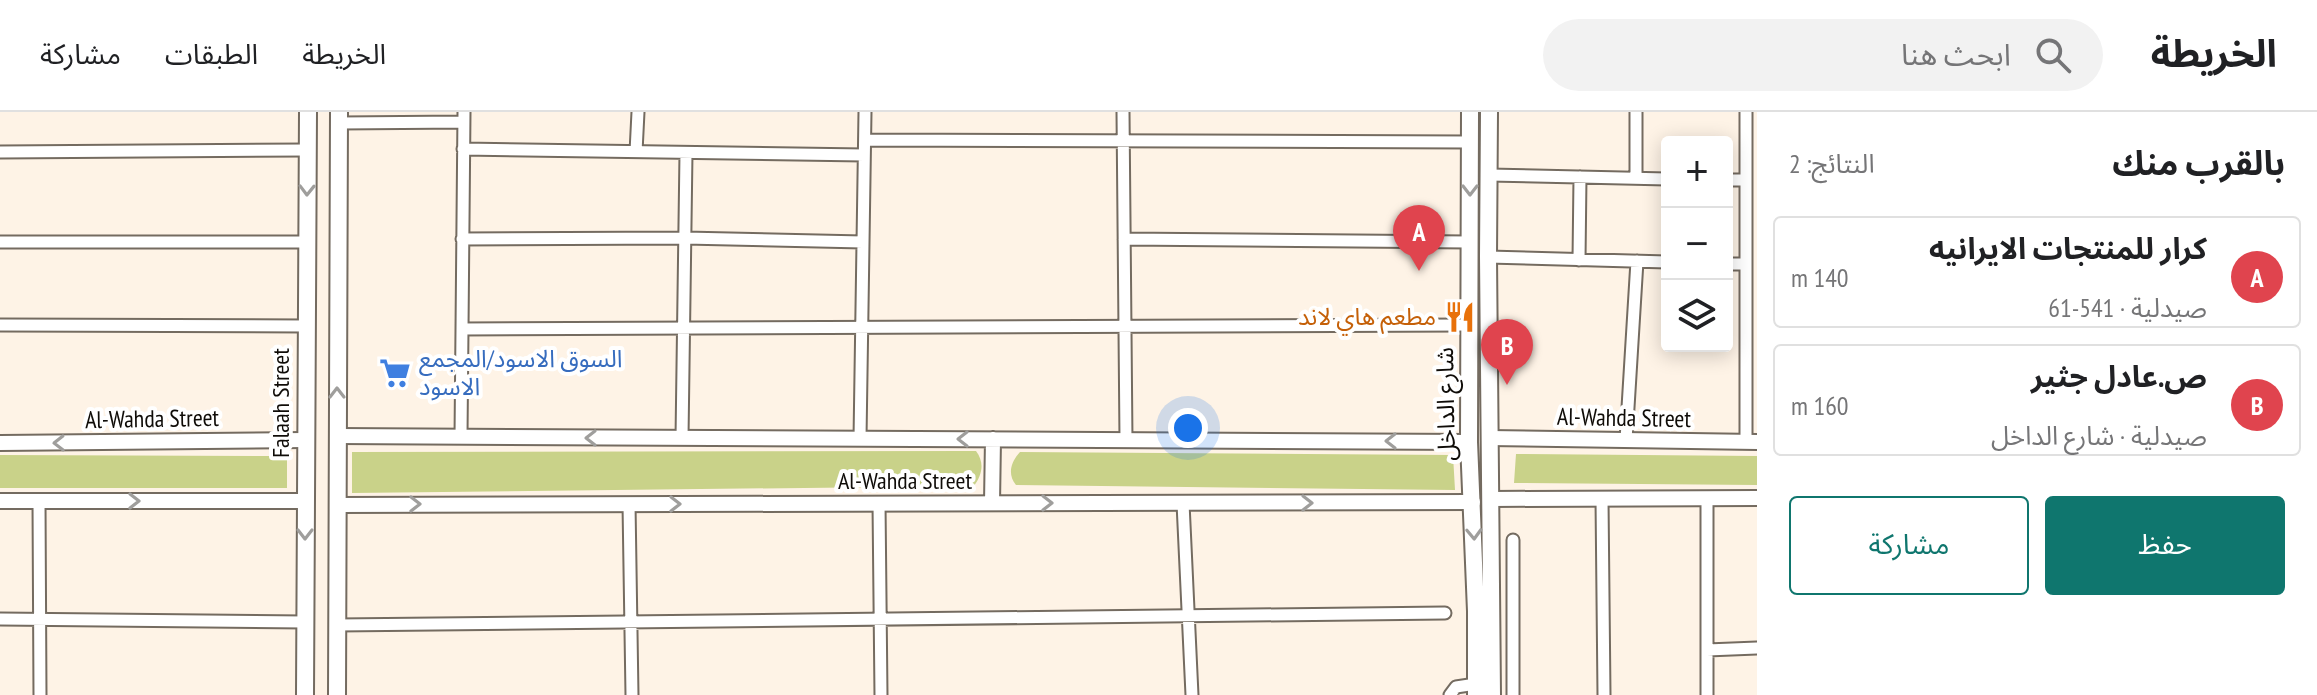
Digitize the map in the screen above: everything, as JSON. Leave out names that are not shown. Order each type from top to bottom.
[{"type":"main road","name":"Falaah Street","points":[[305,695],[308,112]]},
{"type":"main road","name":"شارع الداخل","points":[[1470,112],[1469,442],[1484,690]]},
{"type":"main road","name":"شارع الداخل","points":[[1484,690],[1491,499],[1489,112]]},
{"type":"main road","points":[[337,695],[340,117]]},
{"type":"street","points":[[636,152],[638,112]]},
{"type":"street","points":[[860,439],[865,112]]},
{"type":"street","points":[[1123,112],[1126,440]]},
{"type":"street","points":[[1636,112],[1636,178]]},
{"type":"street","points":[[1746,112],[1746,180],[1751,206],[1746,264],[1751,316],[1752,442]]},
{"type":"street","points":[[340,117],[464,117],[461,437]]},
{"type":"street","points":[[865,140],[1470,142]]},
{"type":"street","points":[[463,149],[864,155]]},
{"type":"street","points":[[0,152],[307,150]]},
{"type":"street","points":[[682,438],[686,153]]},
{"type":"street","points":[[1489,175],[1661,179]]},
{"type":"street","points":[[1579,260],[1580,177]]},
{"type":"street","points":[[1733,180],[1746,180]]},
{"type":"street","points":[[462,239],[685,238],[863,242]]},
{"type":"street","points":[[1124,239],[1469,242]]},
{"type":"street","points":[[0,242],[306,242]]},
{"type":"street","points":[[1488,257],[1661,262]]},
{"type":"street","points":[[1626,440],[1637,261]]},
{"type":"street","points":[[1733,264],[1746,264]]},
{"type":"street","points":[[0,325],[306,326]]},
{"type":"street","points":[[462,329],[1468,325]]},
{"type":"street","name":"Al-Wahda Street","points":[[337,436],[1469,442]]},
{"type":"street","name":"Al-Wahda Street","points":[[1489,438],[1752,442]]},
{"type":"street","points":[[992,503],[993,439]]},
{"type":"street","name":"Al-Wahda Street","points":[[0,443],[305,440]]},
{"type":"street","points":[[1707,498],[1707,695]]},
{"type":"street","points":[[1491,499],[1757,498]]},
{"type":"street","points":[[1602,499],[1604,695]]},
{"type":"street","points":[[0,501],[305,501]]},
{"type":"street","points":[[39,501],[40,695]]},
{"type":"street","name":"Al-Wahda Street","points":[[337,505],[1473,502]]},
{"type":"street","points":[[879,503],[881,695]]},
{"type":"street","points":[[1183,503],[1192,695]]},
{"type":"street","points":[[629,504],[632,695]]},
{"type":"street","points":[[1450,695],[1456,687],[1513,691],[1513,540]]},
{"type":"street","points":[[337,625],[1445,613]]},
{"type":"street","points":[[0,619],[305,622]]},
{"type":"street","points":[[1707,650],[1757,648]]},
{"type":"green space","points":[[976,451],[981,460],[981,469],[974,486],[352,493],[352,452]]},
{"type":"green space","points":[[1020,452],[1453,455],[1455,490],[1016,485],[1011,468]]},
{"type":"green space","points":[[1516,454],[1757,456],[1757,485],[1514,483]]},
{"type":"green space","points":[[0,455],[287,456],[287,488],[0,488]]},
{"type":"place","name":"كرار للمنتجات الايرانيه","points":[[1419,271]]},
{"type":"place","name":"مطعم هاي لاند","points":[[1460,317]]},
{"type":"place","name":"السوق الاسود/المجمع الاسود","points":[[395,373]]},
{"type":"place","name":"ص.عادل جثير","points":[[1507,385]]}]
